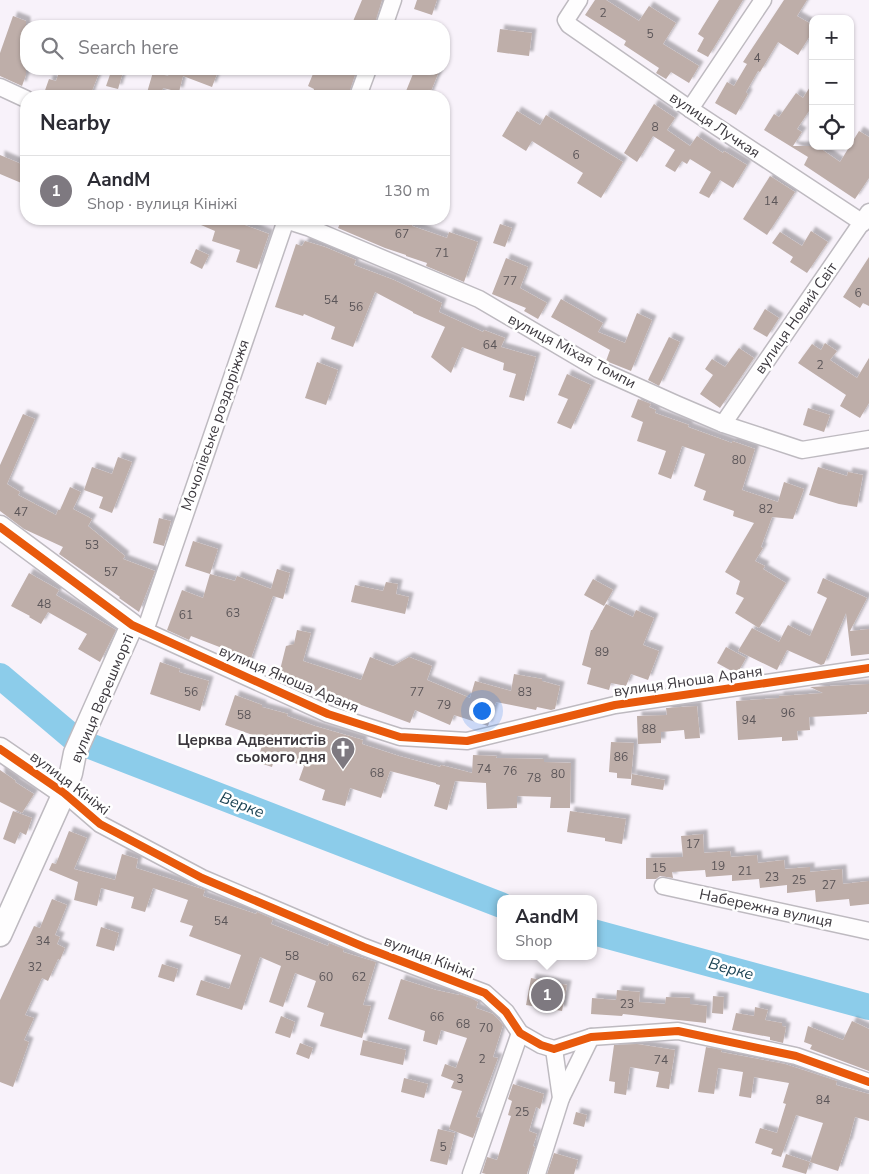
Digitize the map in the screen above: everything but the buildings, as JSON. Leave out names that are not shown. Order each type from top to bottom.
[{"type":"street","points":[[386,20],[393,0]]},
{"type":"street","name":"вулиця Лучкая","points":[[579,0],[566,20],[569,25],[690,109],[866,217]]},
{"type":"street","points":[[690,109],[763,0]]},
{"type":"street","points":[[360,90],[366,75]]},
{"type":"street","points":[[0,87],[20,96]]},
{"type":"street","name":"вулиця Новий Світ","points":[[724,424],[866,217]]},
{"type":"street","name":"Мочолівське роздоріжжя","points":[[138,628],[282,225]]},
{"type":"street","name":"вулиця Міхая Томпи","points":[[316,225],[479,299],[598,369],[724,424],[802,450],[869,439]]},
{"type":"street","name":"вулиця Яноша Араня","points":[[0,527],[138,628],[328,714],[400,737],[467,741],[615,704],[869,668]]},
{"type":"street","name":"вулиця Верешморті","points":[[0,935],[64,793],[75,753],[138,628]]},
{"type":"street","name":"вулиця Кініжі","points":[[0,749],[64,793],[100,824],[202,878],[364,946],[485,993],[506,1012],[520,1033],[554,1049]]},
{"type":"street","name":"Набережна вулиця","points":[[663,886],[869,931]]},
{"type":"street","points":[[562,1098],[554,1049],[591,1036],[678,1031],[796,1056],[869,1082]]},
{"type":"street","points":[[471,1174],[520,1033]]},
{"type":"street","points":[[537,1174],[562,1098],[591,1036]]},
{"type":"waterway","name":"Верке","points":[[0,676],[77,741],[497,903]]},
{"type":"waterway","name":"Верке","points":[[597,933],[869,1007]]},
{"type":"cycle path","points":[[0,527],[132,625],[328,714],[400,737],[467,741],[615,705],[869,668]]},
{"type":"cycle path","points":[[0,749],[64,793],[100,824],[202,878],[364,947],[485,993],[506,1012],[520,1033],[541,1045],[554,1049],[591,1037],[678,1031],[796,1056],[869,1082]]},
{"type":"place","name":"Церква Адвентистів сьомого дня","points":[[343,770]]},
{"type":"place","name":"AandM","points":[[547,995]]}]
